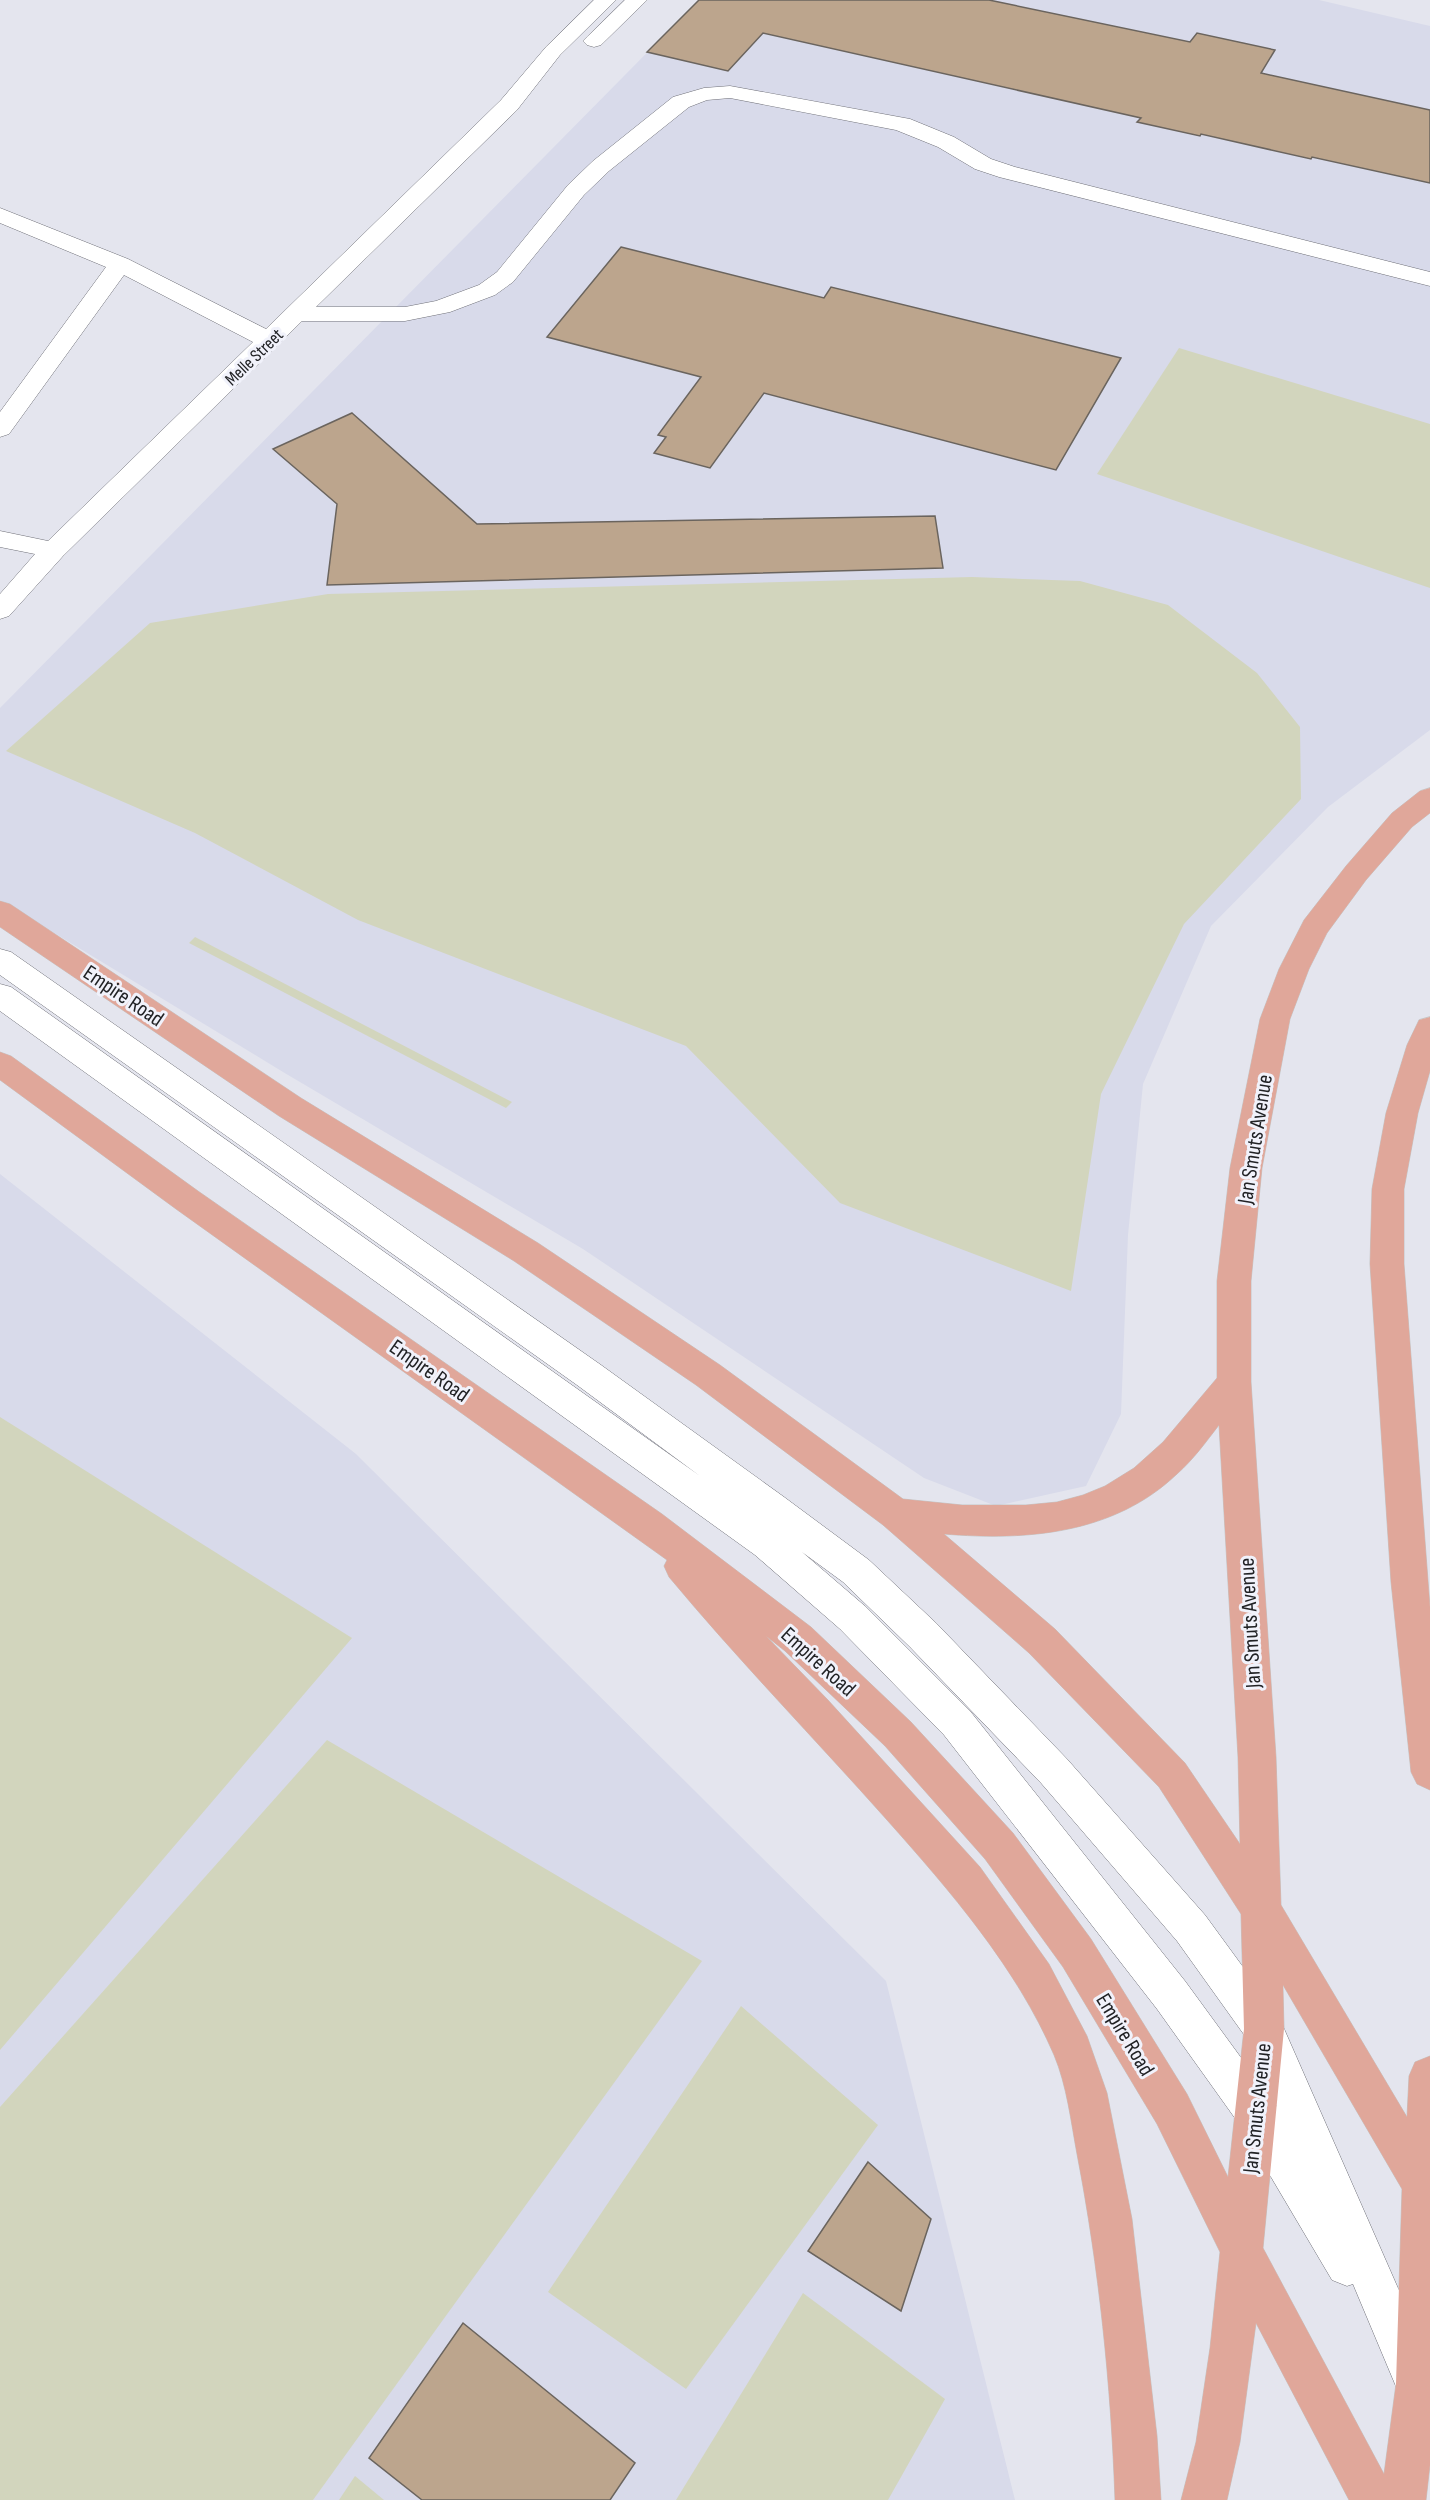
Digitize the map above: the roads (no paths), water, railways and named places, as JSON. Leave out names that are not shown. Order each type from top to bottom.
[{"type":"main road","name":"Jan Smuts Avenue","points":[[1204,2500],[1218,2442],[1232,2348],[1257,2113],[1263,2029],[1262,1911],[1256,1745],[1234,1382],[1234,1281],[1246,1168],[1275,1019],[1294,969],[1315,928],[1356,873],[1402,820],[1430,798]]},
{"type":"main road","name":"Empire Road","points":[[0,912],[290,1107],[526,1252],[708,1375],[897,1514],[1042,1641],[1172,1775],[1262,1911],[1426,2190]]},
{"type":"main road","points":[[1430,1028],[1422,1046],[1402,1113],[1388,1188],[1387,1264],[1409,1581],[1430,1772]]},
{"type":"main road","name":"Empire Road","points":[[0,1064],[187,1200],[649,1525],[798,1639],[898,1734],[999,1846],[1077,1953],[1172,2109],[1241,2249],[1373,2500]]},
{"type":"main road","points":[[897,1514],[992,1522],[1048,1521],[1091,1509],[1125,1495],[1166,1463],[1234,1382]]},
{"type":"main road","points":[[649,1525],[737,1631],[815,1712],[966,1880],[1035,1978],[1073,2050],[1086,2093],[1111,2220],[1135,2436],[1138,2500]]},
{"type":"main road","points":[[1403,2500],[1424,2395],[1426,2190],[1430,2076]]},
{"type":"street","name":"Melle Street","points":[[0,610],[54,550],[298,314],[509,105],[553,51],[606,0]]},
{"type":"street","name":"Melle Street","points":[[509,105],[578,56],[637,0]]},
{"type":"street","points":[[298,314],[405,314],[442,307],[487,290],[505,277],[576,190],[601,166],[681,102],[704,94],[730,92],[902,124],[946,142],[983,164],[1007,172],[1430,279]]},
{"type":"street","points":[[0,215],[120,264],[270,341]]},
{"type":"street","points":[[0,429],[120,264]]},
{"type":"street","points":[[0,538],[54,550]]},
{"type":"street","points":[[0,960],[598,1382],[856,1570],[923,1635],[1054,1771],[1191,1928],[1263,2029],[1424,2395]]},
{"type":"street","points":[[0,995],[768,1544],[853,1618],[957,1723],[1171,1995],[1257,2113],[1424,2395]]}]
